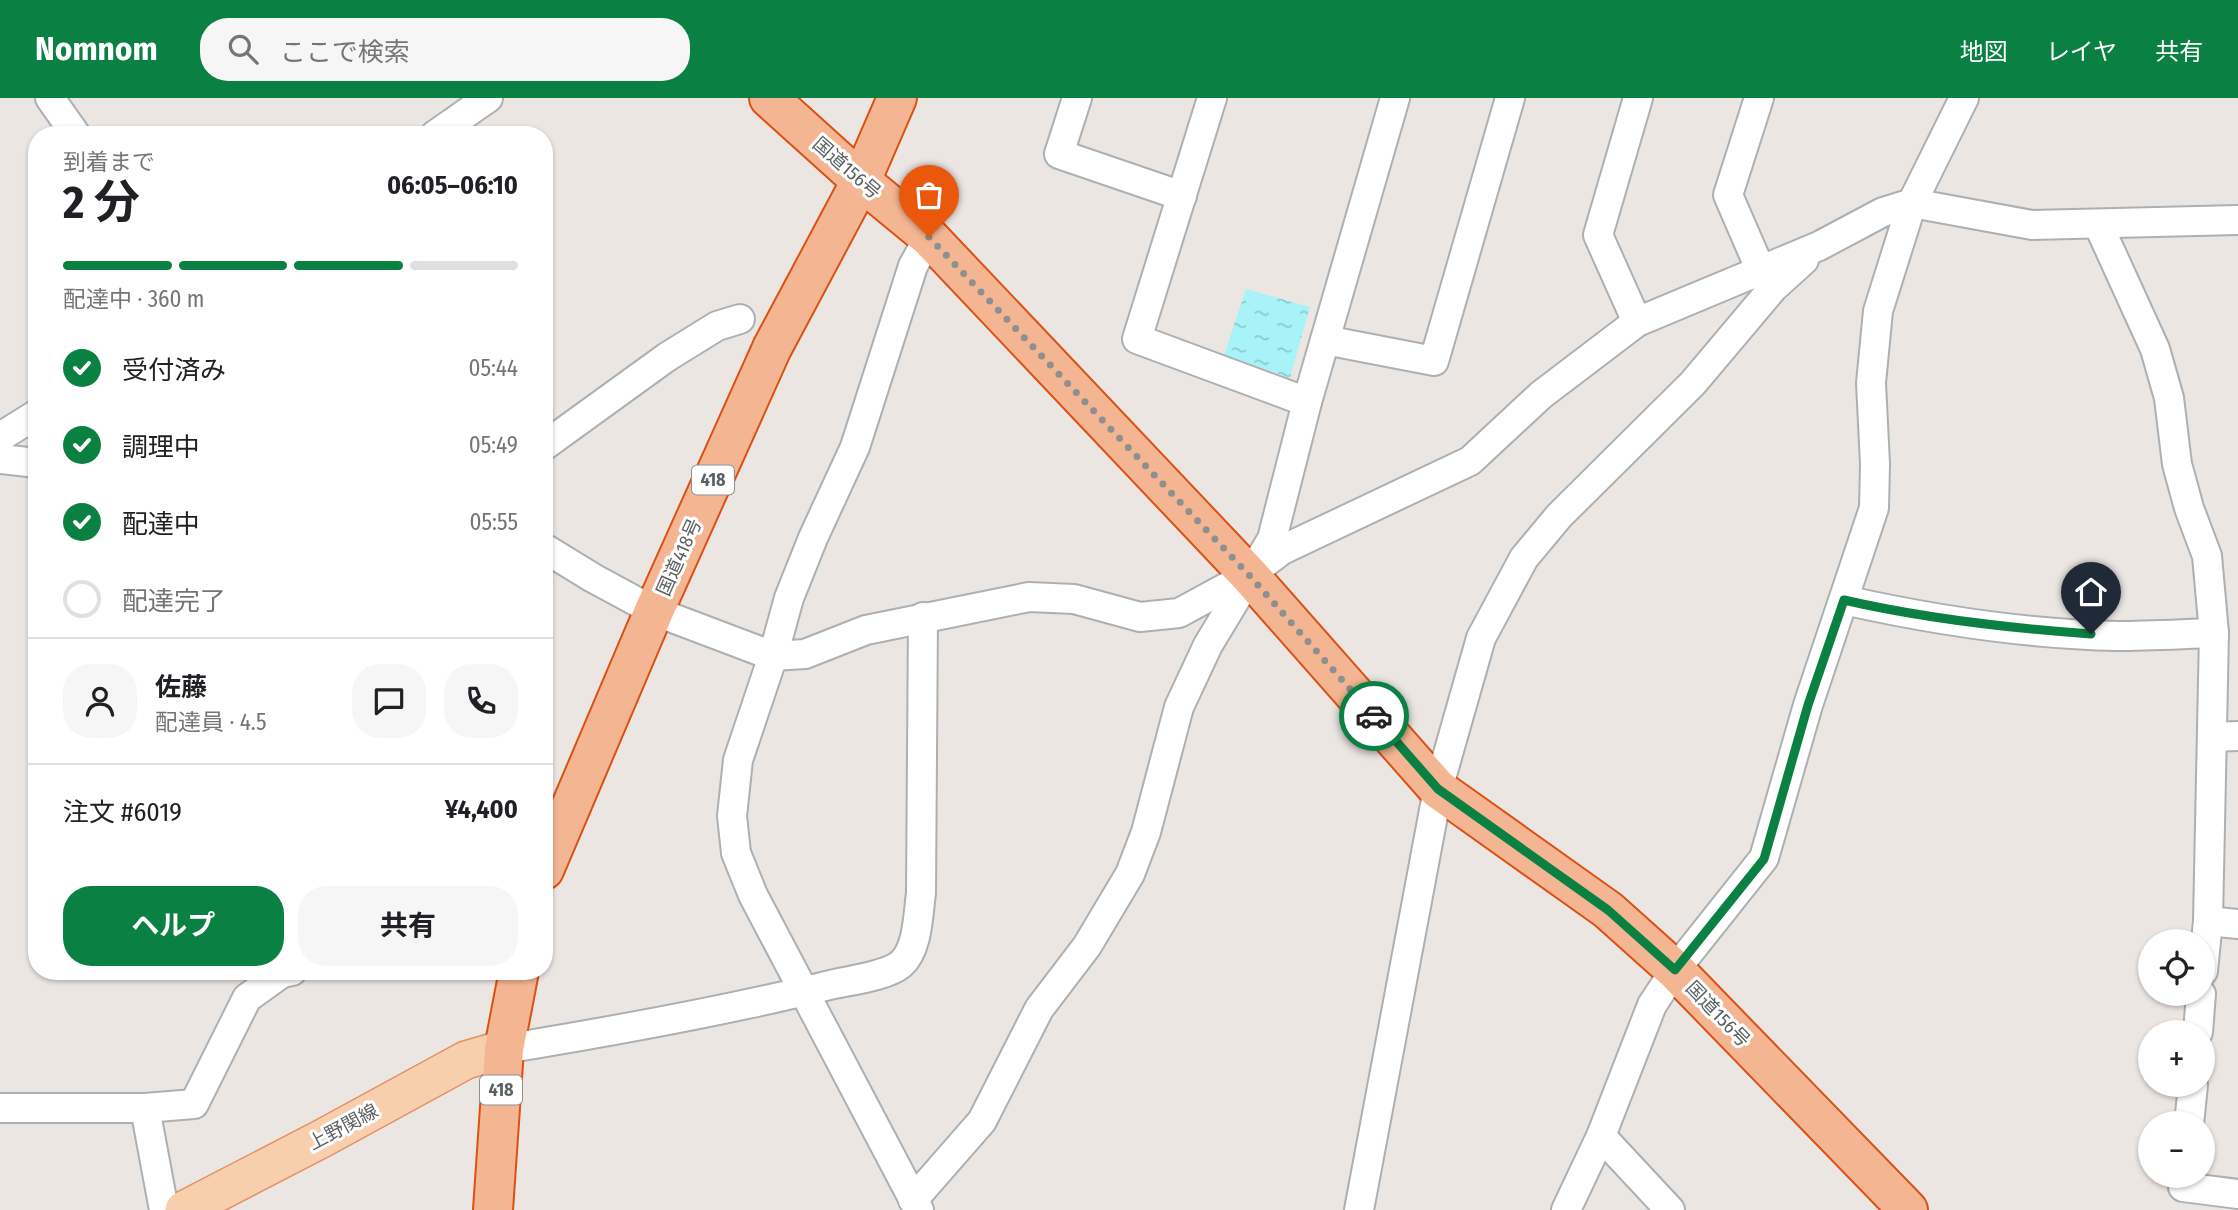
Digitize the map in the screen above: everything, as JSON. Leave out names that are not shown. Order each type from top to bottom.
[{"type":"highway","name":"国道156号","points":[[769,98],[861,181],[929,237],[1249,575],[1438,789],[1608,910],[1675,970],[1908,1210]]},
{"type":"highway","name":"国道418号","points":[[553,849],[654,611],[772,348],[861,181],[897,98]]},
{"type":"highway","name":"418","points":[[493,1210],[504,1049],[517,980]]},
{"type":"main road","name":"上野関線","points":[[184,1210],[466,1060],[504,1049]]},
{"type":"street","points":[[50,98],[70,126]]},
{"type":"street","points":[[448,126],[488,98]]},
{"type":"street","points":[[1077,98],[1059,154],[1182,196]]},
{"type":"street","points":[[1212,98],[1138,339],[1307,402]]},
{"type":"street","points":[[929,237],[913,266],[855,447],[789,598],[773,656],[738,760],[732,816],[736,853],[753,895],[916,1205],[982,1121],[1039,1009],[1087,946],[1130,874],[1146,832],[1179,708],[1208,645],[1272,539],[1307,402],[1395,98]]},
{"type":"street","points":[[1325,340],[1434,361],[1510,98]]},
{"type":"street","points":[[1637,98],[1598,235],[1637,322]]},
{"type":"street","points":[[1759,98],[1728,195],[1761,271]]},
{"type":"street","points":[[1566,1210],[1601,1136],[1652,1005],[1675,970],[1764,859],[1808,705],[1874,508],[1871,383],[1878,311],[1912,203],[1964,98]]},
{"type":"street","points":[[553,554],[654,611],[773,656],[805,654],[866,629],[1029,597],[1074,599],[1140,617],[1179,614],[1249,575],[1282,550],[1470,461],[1542,394],[1637,322],[1819,246],[1883,212],[1912,203],[2032,225],[2238,220]]},
{"type":"street","points":[[2098,224],[2155,349],[2169,398],[2177,464],[2189,508],[2207,556],[2225,736],[2207,929]]},
{"type":"street","points":[[1359,1210],[1438,789],[1481,638],[1524,558],[1559,516],[1693,383],[1773,288],[1819,246]]},
{"type":"street","points":[[553,439],[667,356],[717,326],[740,319]]},
{"type":"street","points":[[0,437],[28,420]]},
{"type":"street","points":[[0,459],[28,462]]},
{"type":"street","points":[[1844,600],[1904,614],[2016,628],[2116,636],[2214,633]]},
{"type":"street","points":[[504,1049],[804,992],[885,972],[901,964],[915,939],[921,893],[923,617]]},
{"type":"street","points":[[2208,921],[2238,924]]},
{"type":"street","points":[[0,1108],[145,1108],[194,1104],[247,998],[272,980]]},
{"type":"street","points":[[145,1108],[164,1210]]},
{"type":"street","points":[[1601,1136],[1670,1210]]},
{"type":"street","points":[[2182,1191],[2238,1194]]},
{"type":"water","points":[[1246,289],[1310,307],[1290,378],[1224,355]]},
{"type":"way so far","points":[[929,237],[1249,575],[1374,716]]},
{"type":"route","points":[[1374,716],[1438,789],[1608,910],[1675,970],[1764,859],[1808,705],[1844,600],[1904,614],[2091,634]]}]
